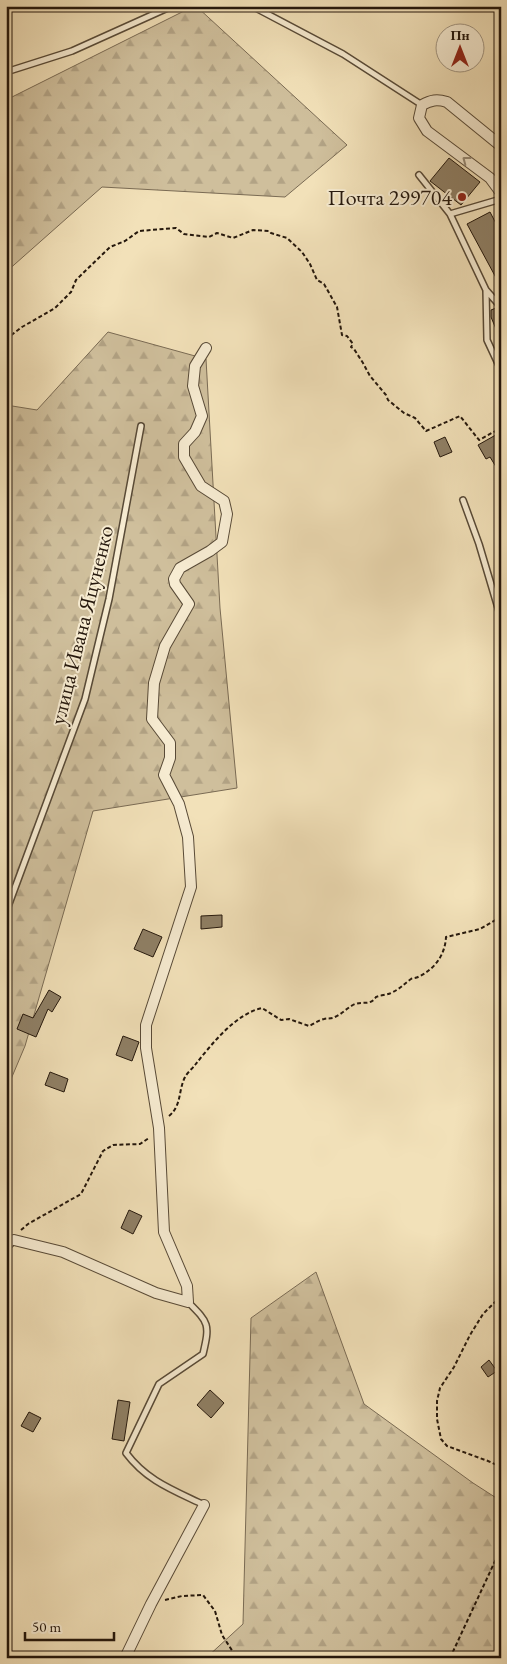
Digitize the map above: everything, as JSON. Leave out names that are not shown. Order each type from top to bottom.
[{"type":"street","points":[[501,146],[447,102],[430,100],[422,105],[419,118],[427,131],[490,178],[501,193]]},
{"type":"street","points":[[10,1238],[63,1252],[156,1293],[188,1302],[187,1286],[164,1232],[158,1127],[146,1056],[146,1025],[191,887],[188,837],[179,804],[164,776],[170,758],[170,743],[152,719],[154,683],[165,646],[189,604],[175,584],[174,579],[180,568],[222,542],[227,514],[224,501],[201,486],[184,456],[184,444],[195,432],[202,416],[193,386],[195,366],[206,348]]},
{"type":"street","points":[[125,1658],[151,1604],[204,1505]]},
{"type":"lane","points":[[6,72],[72,51],[172,6]]},
{"type":"lane","points":[[252,6],[343,54],[422,105]]},
{"type":"lane","points":[[419,175],[450,214],[486,290],[501,307]]},
{"type":"lane","points":[[450,214],[501,199]]},
{"type":"lane","points":[[486,290],[487,340],[501,370]]},
{"type":"lane","name":"улица Ивана Яцуненко","points":[[6,912],[85,699],[109,599],[141,426]]},
{"type":"lane","points":[[463,500],[479,544],[501,618]]},
{"type":"lane","points":[[6,1249],[10,1238]]},
{"type":"lane","points":[[188,1302],[202,1316],[208,1332],[203,1354],[159,1384],[126,1453],[133,1464],[152,1480],[204,1505]]},
{"type":"path","points":[[6,339],[22,327],[55,308],[71,292],[76,280],[110,247],[125,241],[139,231],[176,228],[184,234],[209,237],[217,233],[233,238],[253,230],[269,231],[288,238],[306,258],[317,280],[324,284],[336,307],[342,335],[347,336],[353,344],[351,347],[388,400],[404,413],[415,418],[426,431],[460,416],[478,440],[501,428]]},
{"type":"path","points":[[10,1238],[28,1224],[81,1194],[103,1151],[113,1145],[140,1144],[152,1135],[172,1114],[178,1104],[185,1076],[214,1040],[241,1018],[262,1008],[281,1020],[289,1019],[310,1026],[324,1019],[332,1019],[353,1005],[367,1004],[373,1002],[376,997],[389,994],[427,971],[442,955],[446,937],[480,929],[501,917]]},
{"type":"path","points":[[501,1296],[483,1314],[454,1367],[440,1388],[437,1401],[437,1419],[441,1439],[446,1446],[488,1460],[501,1467]]},
{"type":"path","points":[[450,1658],[501,1552]]},
{"type":"path","points":[[151,1604],[182,1596],[203,1595],[215,1611],[222,1635],[237,1658]]},
{"type":"green space","points":[[194,6],[347,145],[285,197],[102,187],[6,272],[6,100]]},
{"type":"green space","points":[[108,332],[206,359],[220,608],[237,788],[93,811],[25,1046],[6,1091],[6,405],[37,410]]},
{"type":"green space","points":[[316,1272],[364,1404],[501,1501],[501,1658],[206,1658],[243,1624],[251,1318]]},
{"type":"building","points":[[449,158],[480,182],[461,205],[430,181]]},
{"type":"building","points":[[490,212],[501,233],[501,287],[467,224]]},
{"type":"building","points":[[496,308],[501,311],[501,341],[491,317],[491,310]]},
{"type":"building","points":[[501,432],[501,475],[490,457],[486,459],[478,445]]},
{"type":"building","points":[[445,437],[452,452],[440,457],[434,442]]},
{"type":"building","points":[[222,915],[222,927],[201,929],[201,916]]},
{"type":"building","points":[[143,929],[162,937],[153,957],[134,949]]},
{"type":"building","points":[[49,990],[61,997],[52,1012],[48,1009],[36,1037],[17,1029],[23,1014],[33,1018]]},
{"type":"building","points":[[123,1036],[139,1042],[132,1061],[116,1055]]},
{"type":"building","points":[[50,1072],[68,1079],[64,1092],[45,1085]]},
{"type":"building","points":[[129,1210],[142,1216],[133,1234],[121,1228]]},
{"type":"building","points":[[489,1360],[497,1371],[488,1377],[481,1367]]},
{"type":"building","points":[[210,1390],[224,1403],[211,1418],[197,1405]]},
{"type":"building","points":[[118,1400],[130,1402],[124,1441],[112,1439]]},
{"type":"building","points":[[29,1412],[41,1418],[33,1432],[21,1426]]},
{"type":"place","name":"Почта 299704","points":[[462,197]]}]
